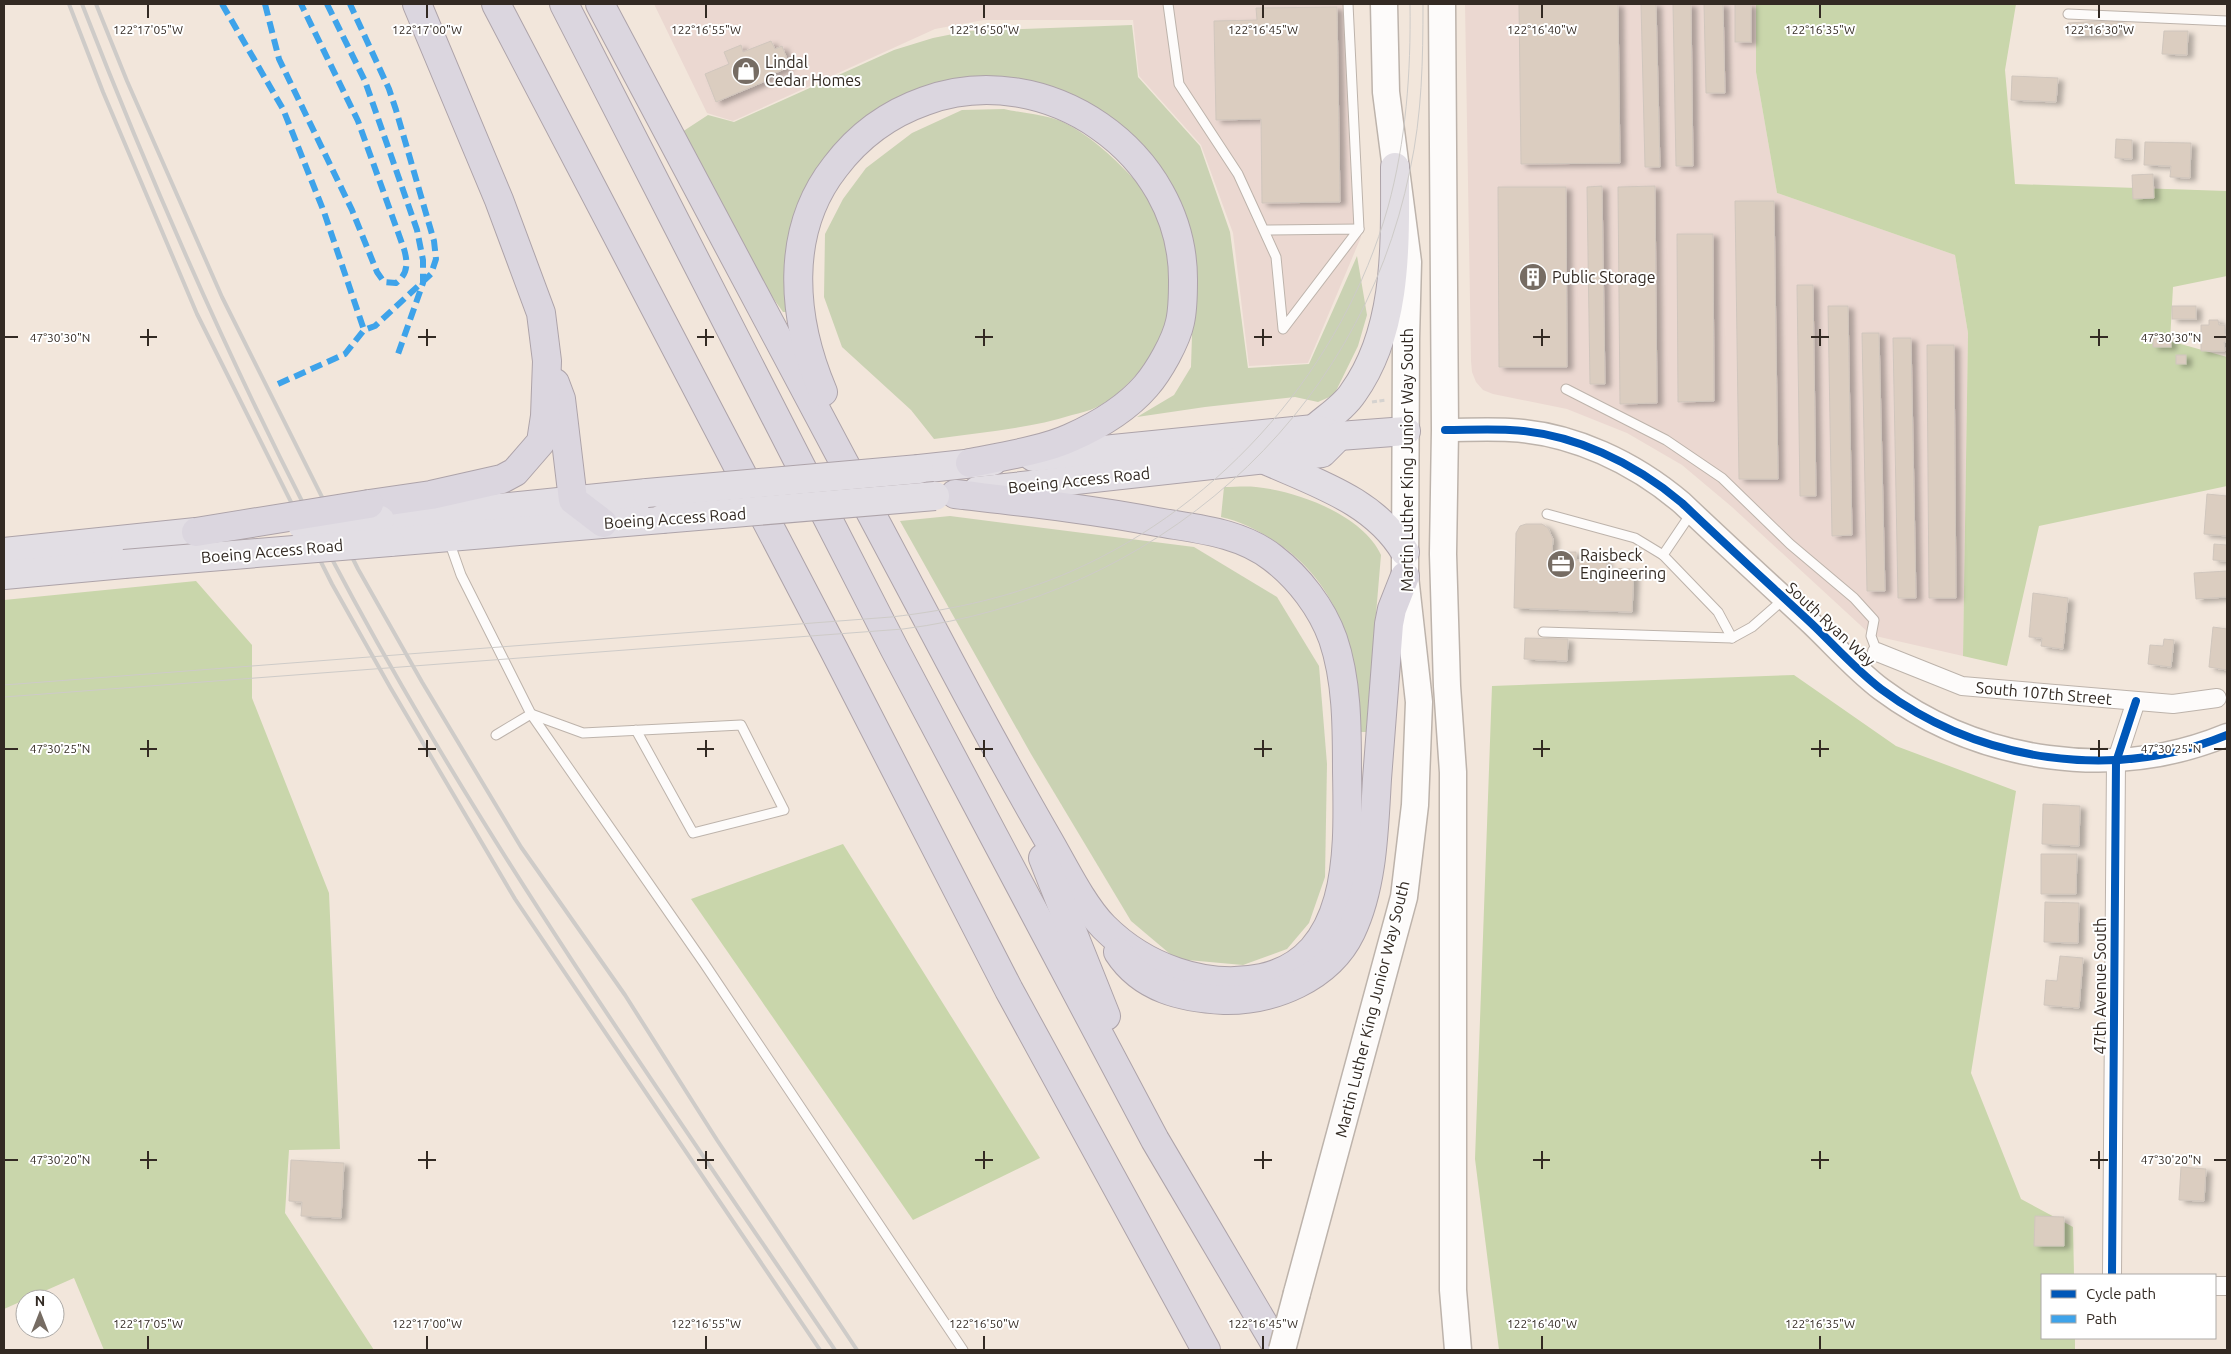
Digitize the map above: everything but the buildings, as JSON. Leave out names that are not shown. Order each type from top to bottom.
[{"type":"highway","points":[[380,522],[431,495],[502,479],[515,472],[541,442],[545,416],[547,361],[541,313],[530,281],[417,4]]},
{"type":"highway","points":[[496,4],[834,650],[1009,990],[1206,1350]]},
{"type":"highway","points":[[564,4],[880,623],[1155,1140],[1255,1310],[1281,1350]]},
{"type":"highway","points":[[600,4],[894,554],[999,756],[1099,923],[1125,963],[1153,986],[1183,995],[1211,999],[1238,1000],[1267,996],[1294,986],[1314,973],[1337,953],[1350,933],[1358,915],[1368,875],[1373,837],[1389,624],[1405,564],[1390,529],[1373,514],[1352,500],[1265,460]]},
{"type":"highway","points":[[894,554],[816,374],[803,328],[797,296],[797,267],[803,233],[813,202],[824,180],[865,133],[892,115],[940,95],[990,90],[1022,93],[1049,100],[1075,110],[1095,121],[1132,152],[1161,194],[1175,225],[1181,250],[1183,296],[1180,323],[1174,341],[1147,385],[1114,414],[1068,439],[970,463]]},
{"type":"highway","points":[[1326,432],[1365,375],[1376,349],[1387,308],[1395,256],[1395,167]]},
{"type":"highway","points":[[547,361],[561,398],[573,500],[603,523]]},
{"type":"highway","name":"Boeing Access Road","points":[[4,575],[124,564],[380,522],[573,500],[1326,432],[1406,430]]},
{"type":"highway","name":"Boeing Access Road","points":[[4,552],[196,532],[380,522],[448,536],[945,495],[1322,453],[1326,432]]},
{"type":"highway","points":[[945,495],[1097,511],[1215,532],[1238,539],[1274,558],[1292,576],[1310,596],[1324,618],[1332,637],[1339,661],[1343,693],[1347,752],[1347,850],[1346,868],[1336,909],[1315,946],[1296,963],[1268,977],[1240,981],[1217,981],[1163,968],[1125,946],[1099,923]]},
{"type":"highway","points":[[999,756],[1059,897],[1155,1140]]},
{"type":"main road","name":"Martin Luther King Junior Way South","points":[[1281,1350],[1404,896],[1416,805],[1419,702],[1405,564],[1408,262],[1386,92],[1384,4]]},
{"type":"main road","points":[[1442,4],[1445,430],[1443,554],[1447,686],[1453,772],[1453,1290],[1458,1350]]},
{"type":"main road","name":"Boeing Access Road","points":[[1406,430],[1445,430]]},
{"type":"street","name":"South Ryan Way","points":[[1445,430],[1510,430],[1547,435],[1602,453],[1636,469],[1664,488],[1692,512],[1880,688],[1940,725],[1973,740],[2008,750],[2078,760],[2116,762],[2162,756],[2227,735]]},
{"type":"street","name":"South 107th Street","points":[[1877,652],[1962,686],[2173,704],[2217,698]]},
{"type":"street","name":"47th Avenue South","points":[[2112,1274],[2116,762],[2136,701]]},
{"type":"lane","points":[[1168,4],[1179,84],[1238,174],[1276,257],[1283,329],[1359,230],[1348,4]]},
{"type":"lane","points":[[2068,14],[2227,21]]},
{"type":"lane","points":[[1264,230],[1359,230]]},
{"type":"lane","points":[[1566,389],[1666,440],[1722,478],[1790,544],[1854,598],[1874,620],[1871,636],[1877,652]]},
{"type":"lane","points":[[1663,555],[1692,512]]},
{"type":"lane","points":[[1547,514],[1635,538],[1663,555],[1718,612],[1732,638]]},
{"type":"lane","points":[[448,536],[461,575],[531,714],[704,964],[963,1350]]},
{"type":"lane","points":[[1543,632],[1732,638],[1752,627],[1785,599]]},
{"type":"lane","points":[[531,714],[583,733],[636,730],[741,725],[784,810],[693,833],[636,730]]},
{"type":"lane","points":[[496,736],[531,714]]},
{"type":"path","points":[[1369,402],[1391,399]]},
{"type":"shaded area","points":[[654,4],[1353,4],[1361,237],[1308,363],[1249,366],[1233,233],[1201,145],[1139,76],[1133,20],[984,20],[935,29],[733,121],[707,113]]},
{"type":"shaded area","name":"Public Storage","points":[[1465,4],[1756,4],[1756,72],[1777,193],[1955,255],[1968,333],[1963,656],[1871,635],[1732,507],[1682,465],[1627,433],[1567,409],[1493,394],[1483,390],[1476,382],[1472,372],[1471,361]]},
{"type":"green space","points":[[1756,4],[2016,4],[2005,70],[2015,184],[2227,191],[2227,276],[2173,287],[2170,341],[2227,357],[2227,486],[2039,526],[2007,666],[1963,656],[1968,333],[1955,255],[1777,193],[1756,72]]},
{"type":"green space","points":[[1132,25],[1138,77],[1200,146],[1230,232],[1248,368],[1309,364],[1357,256],[1367,315],[1358,346],[1334,395],[1318,402],[1295,397],[1137,417],[1174,395],[1191,367],[1194,271],[1135,143],[1096,107],[1040,86],[999,80],[849,140],[788,312],[783,312],[763,284],[682,132],[708,115],[734,122],[894,50],[933,38],[968,31]]},
{"type":"green space","points":[[1004,109],[1063,122],[1108,153],[1131,176],[1151,205],[1166,245],[1173,286],[1169,322],[1157,346],[1140,370],[1119,392],[1097,407],[1038,424],[934,439],[911,410],[842,347],[824,297],[825,234],[843,199],[866,168],[912,133],[962,110]]},
{"type":"green space","points":[[1224,487],[1272,489],[1309,500],[1344,517],[1360,528],[1381,555],[1366,732],[1360,732],[1359,703],[1350,649],[1342,624],[1330,600],[1315,578],[1296,558],[1273,540],[1242,523],[1221,517]]},
{"type":"green space","points":[[950,516],[1194,547],[1277,597],[1319,666],[1327,764],[1325,877],[1309,923],[1287,949],[1243,965],[1176,959],[1131,921],[1031,754],[900,521]]},
{"type":"green space","points":[[196,581],[252,645],[252,698],[329,893],[340,1149],[289,1150],[285,1213],[374,1350],[104,1350],[74,1278],[49,1289],[15,1289],[15,1304],[4,1309],[4,600]]},
{"type":"green space","points":[[1794,675],[1896,746],[2016,791],[1971,1073],[2021,1199],[2073,1227],[2074,1274],[2041,1274],[2041,1339],[2075,1339],[2075,1350],[1499,1350],[1475,1159],[1492,686]]},
{"type":"green space","points":[[843,844],[1040,1158],[913,1220],[691,899]]},
{"type":"tram line","points":[[4,685],[891,617],[984,601],[1029,588],[1072,571],[1127,543],[1179,508],[1227,468],[1270,424],[1308,374],[1341,322],[1368,266],[1388,207],[1394,182],[1406,107],[1410,56],[1410,4]]},
{"type":"tram line","points":[[4,697],[903,629],[994,610],[1081,579],[1160,536],[1231,482],[1293,417],[1344,343],[1384,260],[1410,170],[1419,108],[1423,4]]},
{"type":"railway","points":[[69,4],[103,92],[197,314],[332,584],[390,687],[515,899],[820,1350]]},
{"type":"railway","points":[[82,4],[153,179],[229,351],[269,436],[356,604],[452,771],[558,939],[612,1022],[835,1350]]},
{"type":"railway","points":[[96,4],[127,81],[222,297],[358,569],[422,682],[521,847],[625,995],[717,1140],[857,1350]]},
{"type":"marked path","points":[[222,4],[283,109],[324,212],[364,330]]},
{"type":"marked path","points":[[265,4],[279,59],[352,210],[377,272],[384,282],[396,283],[403,276],[406,268],[404,249],[358,121],[301,4]]},
{"type":"marked path","points":[[327,4],[365,81],[417,230],[423,260],[423,283],[398,354]]},
{"type":"marked path","points":[[278,384],[345,354],[364,330],[375,326],[431,274],[436,259],[434,241],[389,89],[350,4]]},
{"type":"cycle path","points":[[1445,430],[1534,432],[1580,444],[1624,463],[1682,503],[1872,682],[1919,714],[1960,734],[2003,748],[2048,757],[2093,760],[2139,758],[2183,750],[2227,735]]},
{"type":"cycle path","points":[[2112,1274],[2116,762],[2136,701]]},
{"type":"place","name":"Lindal Cedar Homes","points":[[746,71]]},
{"type":"place","name":"Public Storage","points":[[1533,277]]},
{"type":"place","name":"Raisbeck Engineering","points":[[1561,564]]}]
